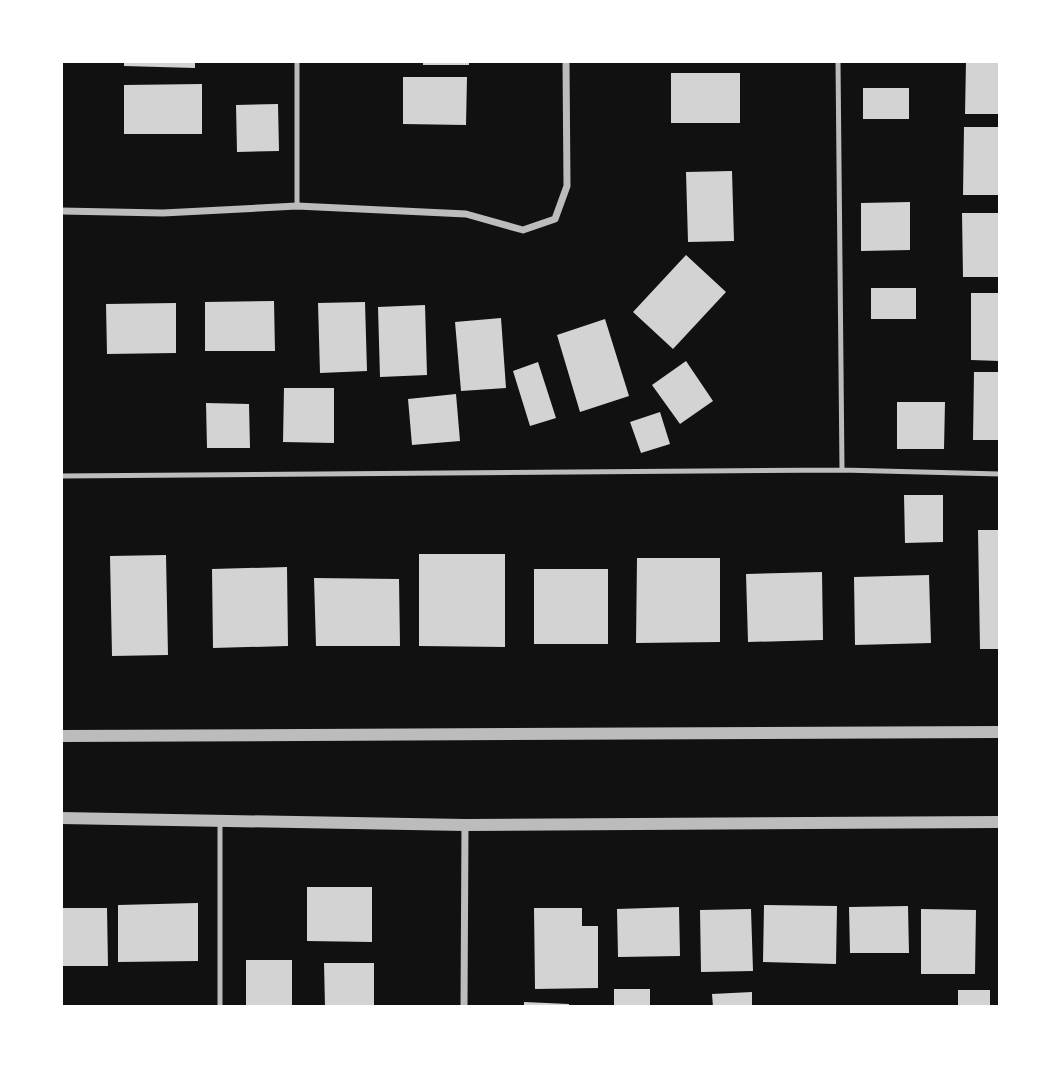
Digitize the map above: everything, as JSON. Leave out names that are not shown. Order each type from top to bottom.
[{"type":"street","points":[[61,211],[163,213],[297,206],[466,214],[523,230],[555,219],[567,186],[566,61]]},
{"type":"street","points":[[61,736],[1000,732]]},
{"type":"street","points":[[61,818],[220,823],[465,825],[1000,822]]},
{"type":"street","points":[[464,1007],[465,825]]},
{"type":"lane","points":[[297,61],[297,206]]},
{"type":"lane","points":[[838,61],[842,470]]},
{"type":"lane","points":[[61,476],[842,470],[1000,474]]},
{"type":"lane","points":[[220,823],[220,1007]]},
{"type":"building","points":[[124,61],[195,61],[195,68],[124,66]]},
{"type":"building","points":[[423,61],[469,61],[469,65],[423,65]]},
{"type":"building","points":[[966,61],[1000,61],[1000,114],[965,114]]},
{"type":"building","points":[[671,73],[740,73],[740,123],[671,123]]},
{"type":"building","points":[[403,77],[467,77],[466,125],[403,124]]},
{"type":"building","points":[[202,84],[202,134],[124,134],[124,85]]},
{"type":"building","points":[[863,88],[909,88],[909,119],[863,119]]},
{"type":"building","points":[[278,104],[279,151],[237,152],[236,105]]},
{"type":"building","points":[[964,127],[1000,127],[1000,195],[963,195]]},
{"type":"building","points":[[732,171],[734,241],[688,242],[686,172]]},
{"type":"building","points":[[910,202],[910,250],[861,251],[861,203]]},
{"type":"building","points":[[962,213],[1000,213],[1000,277],[963,277]]},
{"type":"building","points":[[686,255],[726,292],[673,349],[633,312]]},
{"type":"building","points":[[871,288],[916,288],[916,319],[871,319]]},
{"type":"building","points":[[971,293],[1000,293],[1000,361],[971,360]]},
{"type":"building","points":[[274,301],[275,351],[205,351],[205,302]]},
{"type":"building","points":[[365,302],[367,371],[320,373],[318,303]]},
{"type":"building","points":[[176,303],[176,353],[107,354],[106,304]]},
{"type":"building","points":[[425,305],[427,375],[380,377],[378,307]]},
{"type":"building","points":[[501,318],[506,388],[461,391],[455,322]]},
{"type":"building","points":[[605,319],[629,396],[580,412],[557,335]]},
{"type":"building","points":[[686,361],[713,401],[680,424],[652,385]]},
{"type":"building","points":[[538,362],[556,418],[530,426],[513,371]]},
{"type":"building","points":[[974,372],[1000,372],[1000,440],[973,440]]},
{"type":"building","points":[[284,388],[334,388],[334,443],[283,442]]},
{"type":"building","points":[[456,394],[460,441],[412,445],[408,399]]},
{"type":"building","points":[[897,402],[945,402],[944,449],[897,449]]},
{"type":"building","points":[[206,403],[249,404],[250,448],[207,448]]},
{"type":"building","points":[[660,412],[670,444],[641,453],[630,422]]},
{"type":"building","points":[[904,495],[943,495],[943,542],[905,543]]},
{"type":"building","points":[[978,530],[1000,530],[1000,649],[980,649]]},
{"type":"building","points":[[419,554],[505,554],[505,647],[419,646]]},
{"type":"building","points":[[166,555],[168,655],[112,656],[110,556]]},
{"type":"building","points":[[637,558],[720,558],[720,642],[636,643]]},
{"type":"building","points":[[287,567],[288,646],[213,648],[212,569]]},
{"type":"building","points":[[534,569],[608,569],[608,644],[534,644]]},
{"type":"building","points":[[822,572],[823,640],[748,642],[746,574]]},
{"type":"building","points":[[929,575],[931,643],[855,645],[854,577]]},
{"type":"building","points":[[314,578],[399,579],[400,646],[316,646]]},
{"type":"building","points":[[307,887],[372,887],[372,942],[307,941]]},
{"type":"building","points":[[198,903],[198,961],[118,962],[118,905]]},
{"type":"building","points":[[764,905],[837,906],[836,964],[763,962]]},
{"type":"building","points":[[908,906],[909,953],[850,953],[849,907]]},
{"type":"building","points":[[679,907],[680,956],[618,957],[617,909]]},
{"type":"building","points":[[61,908],[107,908],[108,966],[61,966]]},
{"type":"building","points":[[534,908],[582,908],[582,926],[598,926],[598,988],[535,989]]},
{"type":"building","points":[[751,909],[753,971],[701,972],[700,910]]},
{"type":"building","points":[[921,909],[976,910],[975,974],[921,974]]},
{"type":"building","points":[[246,960],[292,960],[292,1005],[246,1005]]},
{"type":"building","points":[[324,963],[374,963],[374,1007],[325,1007]]},
{"type":"building","points":[[614,989],[650,989],[650,1007],[614,1007]]},
{"type":"building","points":[[958,990],[990,990],[990,1007],[958,1007]]},
{"type":"building","points":[[752,992],[752,1007],[713,1007],[712,994]]},
{"type":"building","points":[[524,1002],[569,1004],[569,1007],[524,1007]]}]
